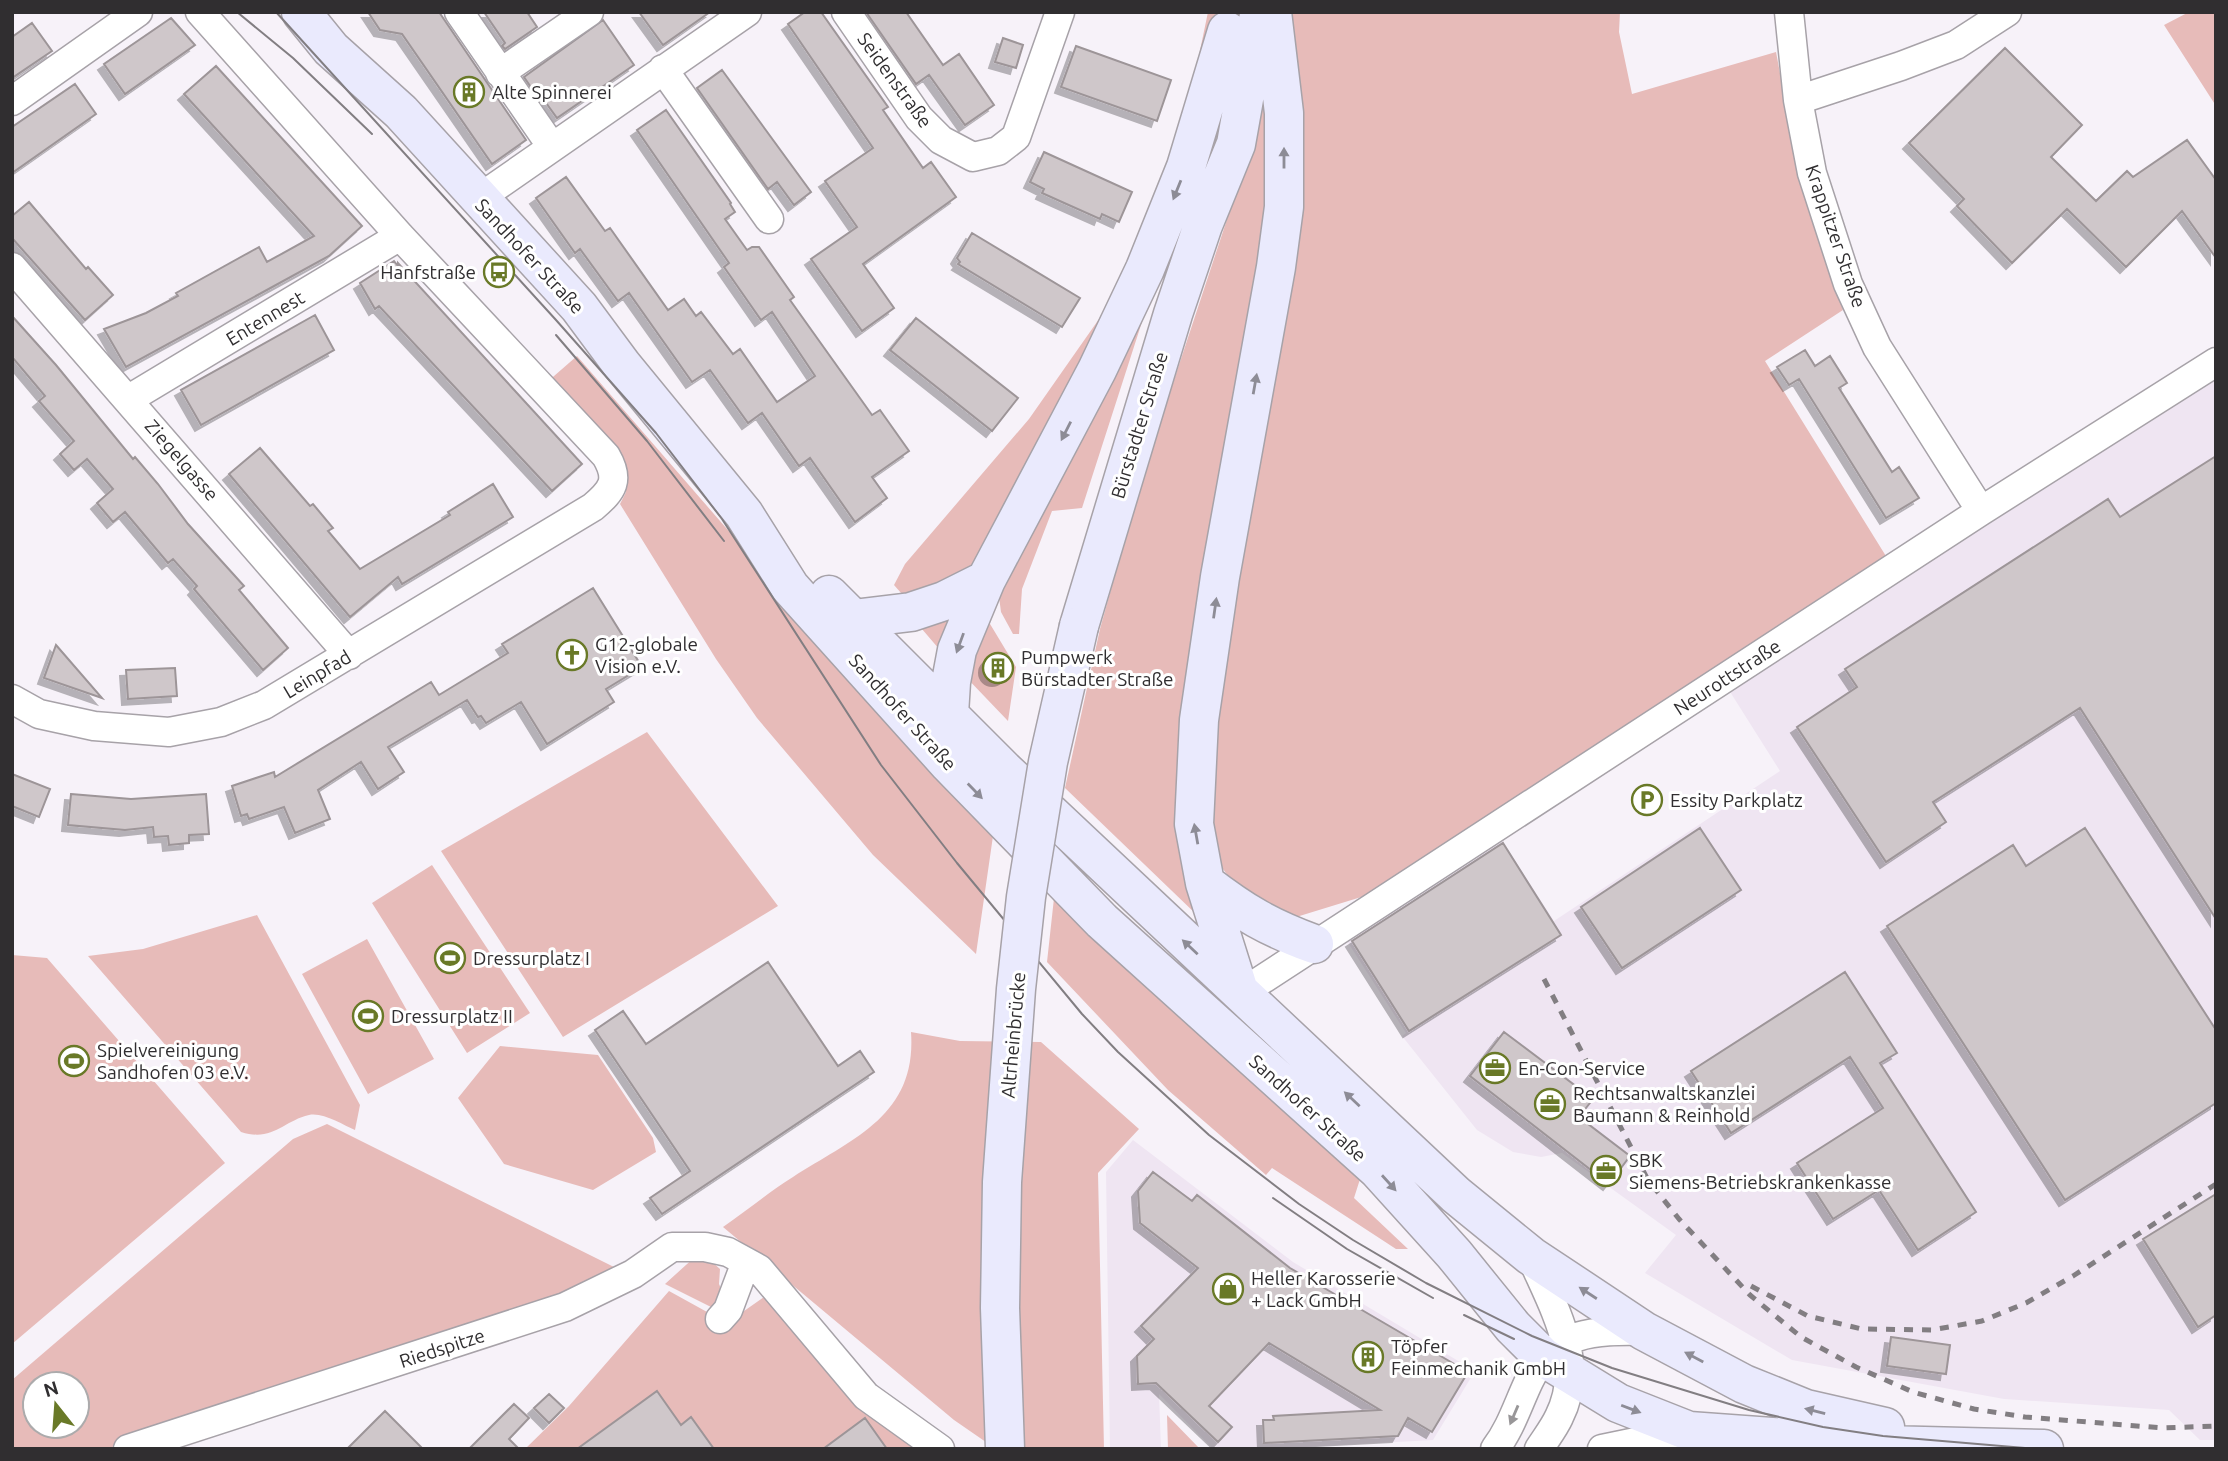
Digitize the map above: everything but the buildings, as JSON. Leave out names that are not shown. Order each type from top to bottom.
[{"type":"street","points":[[12,101],[138,12]]},
{"type":"street","points":[[200,12],[400,236]]},
{"type":"street","name":"Sandhofer Straße","points":[[301,12],[331,49],[401,112],[579,307],[622,365],[744,514],[1004,770],[1456,1195],[1531,1256],[1644,1331],[1745,1384],[1806,1409],[1898,1430],[2003,1446]]},
{"type":"street","points":[[459,12],[552,147]]},
{"type":"street","points":[[500,73],[589,12]]},
{"type":"street","points":[[478,199],[747,12]]},
{"type":"street","name":"Seidenstraße","points":[[846,12],[919,118],[941,140],[973,157],[998,151],[1016,137],[1060,12]]},
{"type":"street","points":[[1214,1022],[1240,994],[1205,883],[1194,824],[1199,720],[1220,577],[1274,281],[1284,207],[1284,113],[1272,12]]},
{"type":"street","name":"Krappitzer Straße","points":[[1789,12],[1798,100],[1812,173],[1848,284],[1877,347],[1981,512]]},
{"type":"street","points":[[1798,100],[1956,46],[2007,12]]},
{"type":"street","points":[[949,764],[948,712],[957,650],[986,580],[1097,370],[1145,270],[1186,167],[1238,19]]},
{"type":"street","name":"Bürstadter Straße","points":[[1079,626],[1120,486],[1203,225],[1238,19]]},
{"type":"street","points":[[663,69],[769,219]]},
{"type":"street","name":"Entennest","points":[[130,399],[400,236]]},
{"type":"street","name":"Leinpfad","points":[[12,699],[39,714],[94,726],[169,732],[221,722],[264,705],[593,507],[608,494],[613,481],[612,468],[606,456],[400,236]]},
{"type":"street","name":"Ziegelgasse","points":[[12,267],[130,399],[349,654]]},
{"type":"street","name":"Neurottstraße","points":[[1240,994],[2216,362]]},
{"type":"street","name":"Sandhofer Straße","points":[[744,514],[790,587],[949,764],[1102,921],[1378,1170],[1454,1254],[1513,1327],[1560,1358],[1618,1404],[1689,1431],[1884,1445],[2044,1449]]},
{"type":"street","points":[[853,619],[911,612],[944,601],[986,580]]},
{"type":"street","name":"Altrheinbrücke","points":[[1005,1449],[1000,1308],[1002,1182],[1016,989],[1026,897],[1048,762],[1079,626]]},
{"type":"street","points":[[1205,883],[1239,909],[1272,928],[1314,944]]},
{"type":"street","name":"Riedspitze","points":[[128,1449],[565,1307],[633,1274],[673,1247],[705,1247],[728,1252],[759,1269],[866,1396],[940,1449]]},
{"type":"street","points":[[1531,1256],[1560,1358],[1560,1416],[1539,1449]]},
{"type":"street","points":[[720,1319],[728,1310],[746,1262]]},
{"type":"street","points":[[1495,1449],[1506,1434],[1530,1378],[1610,1331],[1644,1331]]},
{"type":"street","points":[[1602,1449],[1689,1431]]},
{"type":"shaded area","points":[[1208,12],[1216,12],[1201,87],[1160,217],[966,577],[909,602],[894,585],[905,564],[1029,419],[1099,319],[1129,266],[1188,108]]},
{"type":"shaded area","points":[[1288,12],[1620,12],[1619,32],[1632,94],[1776,52],[1800,180],[1843,310],[1765,361],[1889,561],[1371,894],[1280,922],[1240,892],[1217,861],[1208,809]]},
{"type":"shaded area","points":[[2189,12],[2216,12],[2216,106],[2164,25]]},
{"type":"shaded area","points":[[1266,45],[1276,139],[1198,916],[1065,788],[1100,629],[1144,471],[1241,177]]},
{"type":"shaded area","points":[[1160,266],[1082,508],[1052,511],[1022,589],[1019,634],[1013,634],[1001,612],[998,589]]},
{"type":"shaded area","points":[[577,356],[993,836],[976,954],[873,855],[757,718],[716,659],[620,504],[626,492],[625,466],[546,383]]},
{"type":"shaded area","points":[[2216,378],[2216,1440],[2200,1440],[2169,1410],[2004,1399],[1792,1360],[1645,1273],[1676,1235],[1562,1153],[1541,1157],[1513,1152],[1477,1130],[1402,1036],[1406,1033],[1345,938],[1501,839],[1554,921],[1780,771],[1727,687]]},
{"type":"shaded area","points":[[966,603],[945,656],[916,622]]},
{"type":"shaded area","points":[[984,614],[1016,667],[1008,721],[963,674]]},
{"type":"shaded area","points":[[647,732],[778,906],[563,1037],[441,851]]},
{"type":"shaded area","name":"Dressurplatz I","points":[[432,865],[530,1013],[467,1053],[372,903]]},
{"type":"shaded area","points":[[1055,889],[1361,1176],[1354,1198],[1408,1249],[1396,1249],[1272,1168],[1266,1175],[1168,1090],[1047,962]]},
{"type":"shaded area","points":[[257,915],[360,1105],[355,1130],[327,1117],[309,1115],[270,1133],[241,1132],[88,956],[143,949]]},
{"type":"shaded area","name":"Dressurplatz II","points":[[367,939],[434,1059],[368,1094],[302,974]]},
{"type":"shaded area","name":"Spielvereinigung Sandhofen 03 e.V.","points":[[12,955],[47,958],[225,1163],[12,1344]]},
{"type":"shaded area","points":[[911,1032],[960,1041],[1041,1042],[1139,1129],[1098,1173],[1104,1449],[996,1449],[954,1420],[723,1227],[784,1183],[858,1137],[876,1122],[892,1105],[903,1085],[910,1061]]},
{"type":"shaded area","points":[[500,1046],[598,1055],[653,1138],[656,1152],[593,1190],[504,1164],[458,1098]]},
{"type":"shaded area","points":[[327,1124],[618,1269],[468,1331],[106,1449],[12,1449],[12,1380],[21,1372],[21,1440],[91,1440],[91,1370],[24,1370],[293,1139]]},
{"type":"shaded area","points":[[1133,1140],[1293,1262],[1475,1371],[1433,1440],[1270,1449],[1213,1449],[1159,1394],[1161,1449],[1110,1449],[1106,1172]]},
{"type":"shaded area","points":[[697,1255],[720,1269],[719,1284],[725,1298],[715,1309],[665,1284]]},
{"type":"shaded area","points":[[669,1291],[727,1323],[767,1295],[925,1449],[525,1449],[569,1406]]},
{"type":"shaded area","points":[[1167,1415],[1200,1449],[1168,1449]]},
{"type":"tram line","points":[[237,12],[293,58],[372,134]]},
{"type":"tram line","points":[[276,12],[656,433],[722,519],[881,765],[957,863],[1082,1014],[1118,1052],[1209,1135],[1299,1204],[1426,1283],[1532,1336],[1612,1368],[1749,1410],[1823,1427],[1883,1436],[2038,1449]]},
{"type":"tram line","points":[[556,335],[647,441],[724,541]]},
{"type":"tram line","points":[[1273,1198],[1347,1249],[1433,1298]]},
{"type":"tram line","points":[[1464,1315],[1514,1339]]},
{"type":"railway","points":[[1544,979],[1648,1180],[1679,1219],[1750,1295],[1801,1337],[1856,1367],[1913,1392],[1974,1409],[2025,1417],[2163,1428],[2216,1426]]},
{"type":"railway","points":[[1751,1286],[1808,1316],[1862,1329],[1932,1330],[1982,1321],[2026,1303],[2073,1276],[2216,1184]]},
{"type":"place","name":"Alte Spinnerei","points":[[469,92]]},
{"type":"place","name":"Hanfstraße","points":[[499,272]]},
{"type":"place","name":"G12-globale Vision e.V.","points":[[572,655]]},
{"type":"place","name":"Pumpwerk Bürstadter Straße","points":[[998,668]]},
{"type":"place","name":"Essity Parkplatz","points":[[1647,800]]},
{"type":"place","name":"Dressurplatz I","points":[[450,958]]},
{"type":"place","name":"Dressurplatz II","points":[[368,1016]]},
{"type":"place","name":"Spielvereinigung Sandhofen 03 e.V.","points":[[74,1061]]},
{"type":"place","name":"En-Con-Service","points":[[1495,1068]]},
{"type":"place","name":"Rechtsanwaltskanzlei Baumann & Reinhold","points":[[1550,1104]]},
{"type":"place","name":"SBK Siemens-Betriebskrankenkasse","points":[[1606,1171]]},
{"type":"place","name":"Heller Karosserie + Lack GmbH","points":[[1228,1289]]},
{"type":"place","name":"Töpfer Feinmechanik GmbH","points":[[1368,1357]]}]
